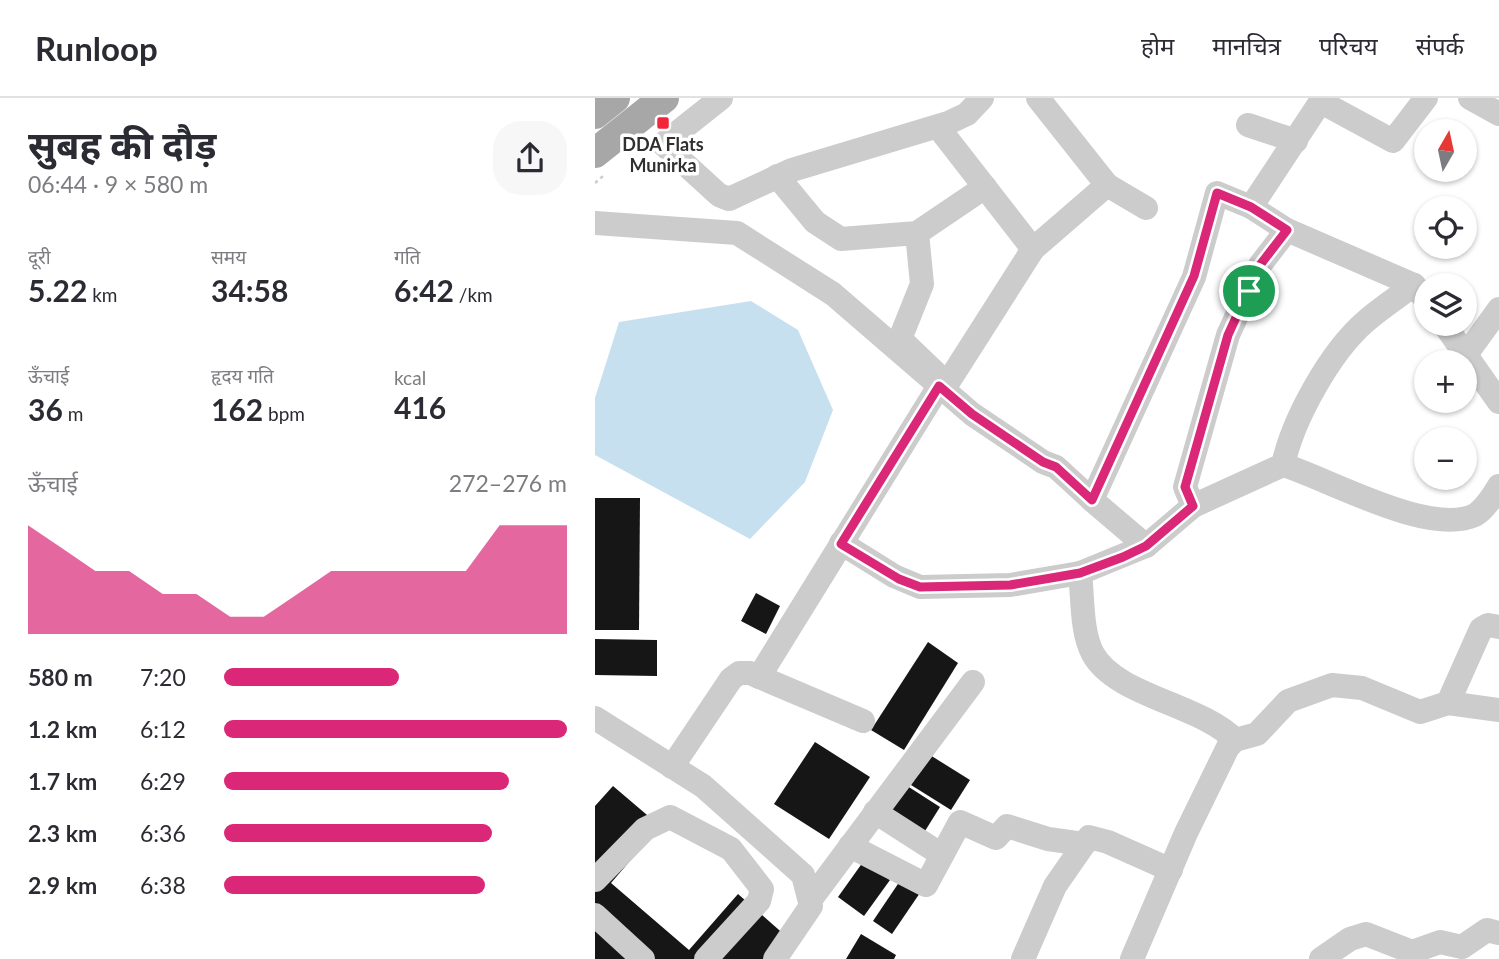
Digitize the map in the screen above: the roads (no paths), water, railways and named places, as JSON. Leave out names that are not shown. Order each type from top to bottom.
[{"type":"main road","points":[[595,114],[615,98]]},
{"type":"main road","points":[[601,162],[664,98]]},
{"type":"street","points":[[721,98],[663,144],[726,198],[737,198],[777,176],[938,127],[967,114],[982,98]]},
{"type":"street","points":[[1038,98],[1107,185],[1146,208]]},
{"type":"street","points":[[1251,207],[1322,100],[1393,141],[1426,98]]},
{"type":"street","points":[[1470,98],[1499,114]]},
{"type":"street","points":[[1248,125],[1296,141]]},
{"type":"street","points":[[938,127],[1033,249]]},
{"type":"street","points":[[777,176],[815,222],[835,237],[917,233],[985,187]]},
{"type":"street","points":[[917,233],[922,284],[901,339],[947,384],[1033,249],[1107,185]]},
{"type":"street","points":[[1092,500],[1194,276],[1217,193],[1251,207],[1287,230],[1414,290]]},
{"type":"street","points":[[595,223],[737,233],[833,294],[972,414],[1043,462],[1056,467],[1146,546]]},
{"type":"street","points":[[1193,506],[1185,487],[1228,335],[1260,265],[1287,230]]},
{"type":"street","points":[[841,544],[899,579],[920,587],[1010,585],[1080,573],[1146,546],[1193,506],[1283,465],[1307,404],[1346,341],[1365,321],[1414,296]]},
{"type":"street","points":[[1469,350],[1499,309]]},
{"type":"street","points":[[1477,372],[1499,402]]},
{"type":"street","points":[[759,677],[939,386]]},
{"type":"street","points":[[1283,465],[1377,504],[1448,519],[1461,519],[1479,511],[1499,486]]},
{"type":"street","points":[[1080,573],[1089,643],[1099,662],[1121,679],[1159,699],[1195,713],[1235,740]]},
{"type":"street","points":[[1448,703],[1481,629],[1488,625],[1499,627]]},
{"type":"street","points":[[673,767],[731,679],[744,672],[863,721]]},
{"type":"street","points":[[811,899],[973,682]]},
{"type":"street","points":[[1132,959],[1228,747],[1235,740],[1257,734],[1289,701],[1332,685],[1362,688],[1420,712],[1448,703],[1499,709]]},
{"type":"street","points":[[595,718],[703,786],[803,875],[811,906],[775,959]]},
{"type":"street","points":[[875,813],[942,855]]},
{"type":"street","points":[[595,880],[645,829],[670,817],[731,849],[762,889],[759,901],[706,959]]},
{"type":"street","points":[[850,846],[926,885],[960,822],[996,838],[1007,826],[1048,839],[1084,844]]},
{"type":"street","points":[[1023,959],[1055,886],[1089,837],[1108,842],[1171,870]]},
{"type":"street","points":[[595,915],[643,959]]},
{"type":"street","points":[[1321,959],[1350,939],[1366,934],[1412,952],[1440,942],[1460,948],[1487,930],[1499,933]]},
{"type":"water","points":[[751,301],[798,330],[833,410],[805,482],[750,539],[595,455],[595,398],[619,322]]},
{"type":"place","name":"DDA Flats Munirka","points":[[663,123]]}]
